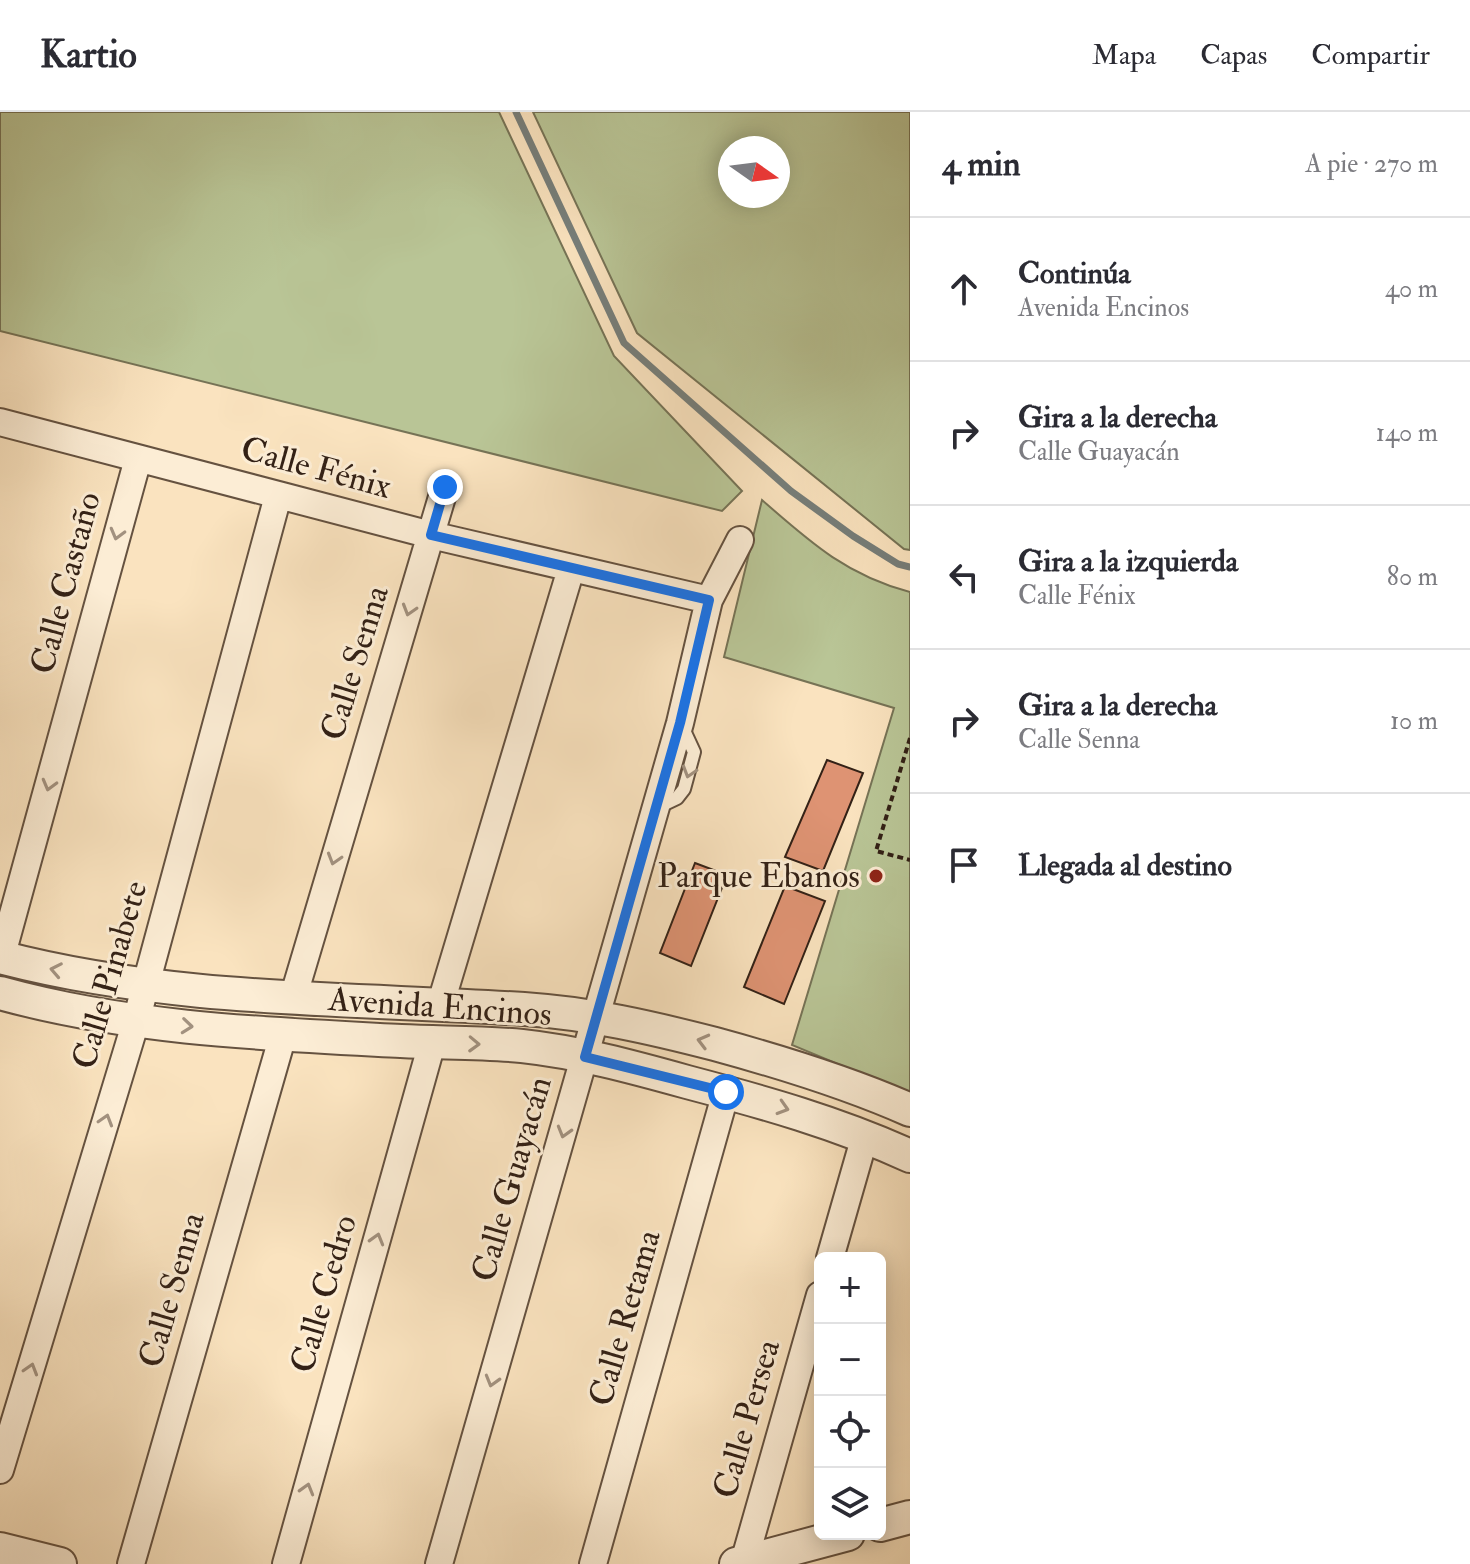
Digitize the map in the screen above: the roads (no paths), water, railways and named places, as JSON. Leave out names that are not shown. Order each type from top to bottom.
[{"type":"street","name":"Calle Fénix","points":[[0,422],[431,535],[709,600]]},
{"type":"street","name":"Calle Castaño","points":[[1,958],[138,459]]},
{"type":"street","name":"Calle Senna","points":[[293,998],[445,487]]},
{"type":"street","name":"Calle Pinabete","points":[[0,1470],[136,1021],[278,496]]},
{"type":"street","name":"Calle Guayacán","points":[[439,1564],[680,723],[709,600],[740,540]]},
{"type":"street","points":[[440,1006],[571,569]]},
{"type":"street","name":"Avenida Encinos","points":[[1,958],[55,971],[146,985],[293,998],[526,1009],[596,1018],[670,1033],[795,1066],[910,1110]]},
{"type":"street","name":"Avenida Encinos","points":[[0,993],[46,1006],[136,1021],[283,1035],[521,1046],[585,1057],[782,1107],[865,1136],[910,1156]]},
{"type":"street","name":"Calle Senna","points":[[131,1564],[283,1035]]},
{"type":"street","name":"Calle Cedro","points":[[286,1564],[432,1043]]},
{"type":"street","name":"Calle Retama","points":[[593,1564],[726,1092]]},
{"type":"street","points":[[832,1252],[865,1136]]},
{"type":"street","name":"Calle Persea","points":[[740,1563],[814,1315]]},
{"type":"street","points":[[886,1523],[910,1517]]},
{"type":"street","points":[[740,1563],[826,1540]]},
{"type":"street","points":[[0,1549],[60,1564]]},
{"type":"waterway","points":[[516,112],[624,343],[791,491],[853,536],[898,564],[910,567]]},
{"type":"place","name":"Parque Ebanos","points":[[876,876]]}]
